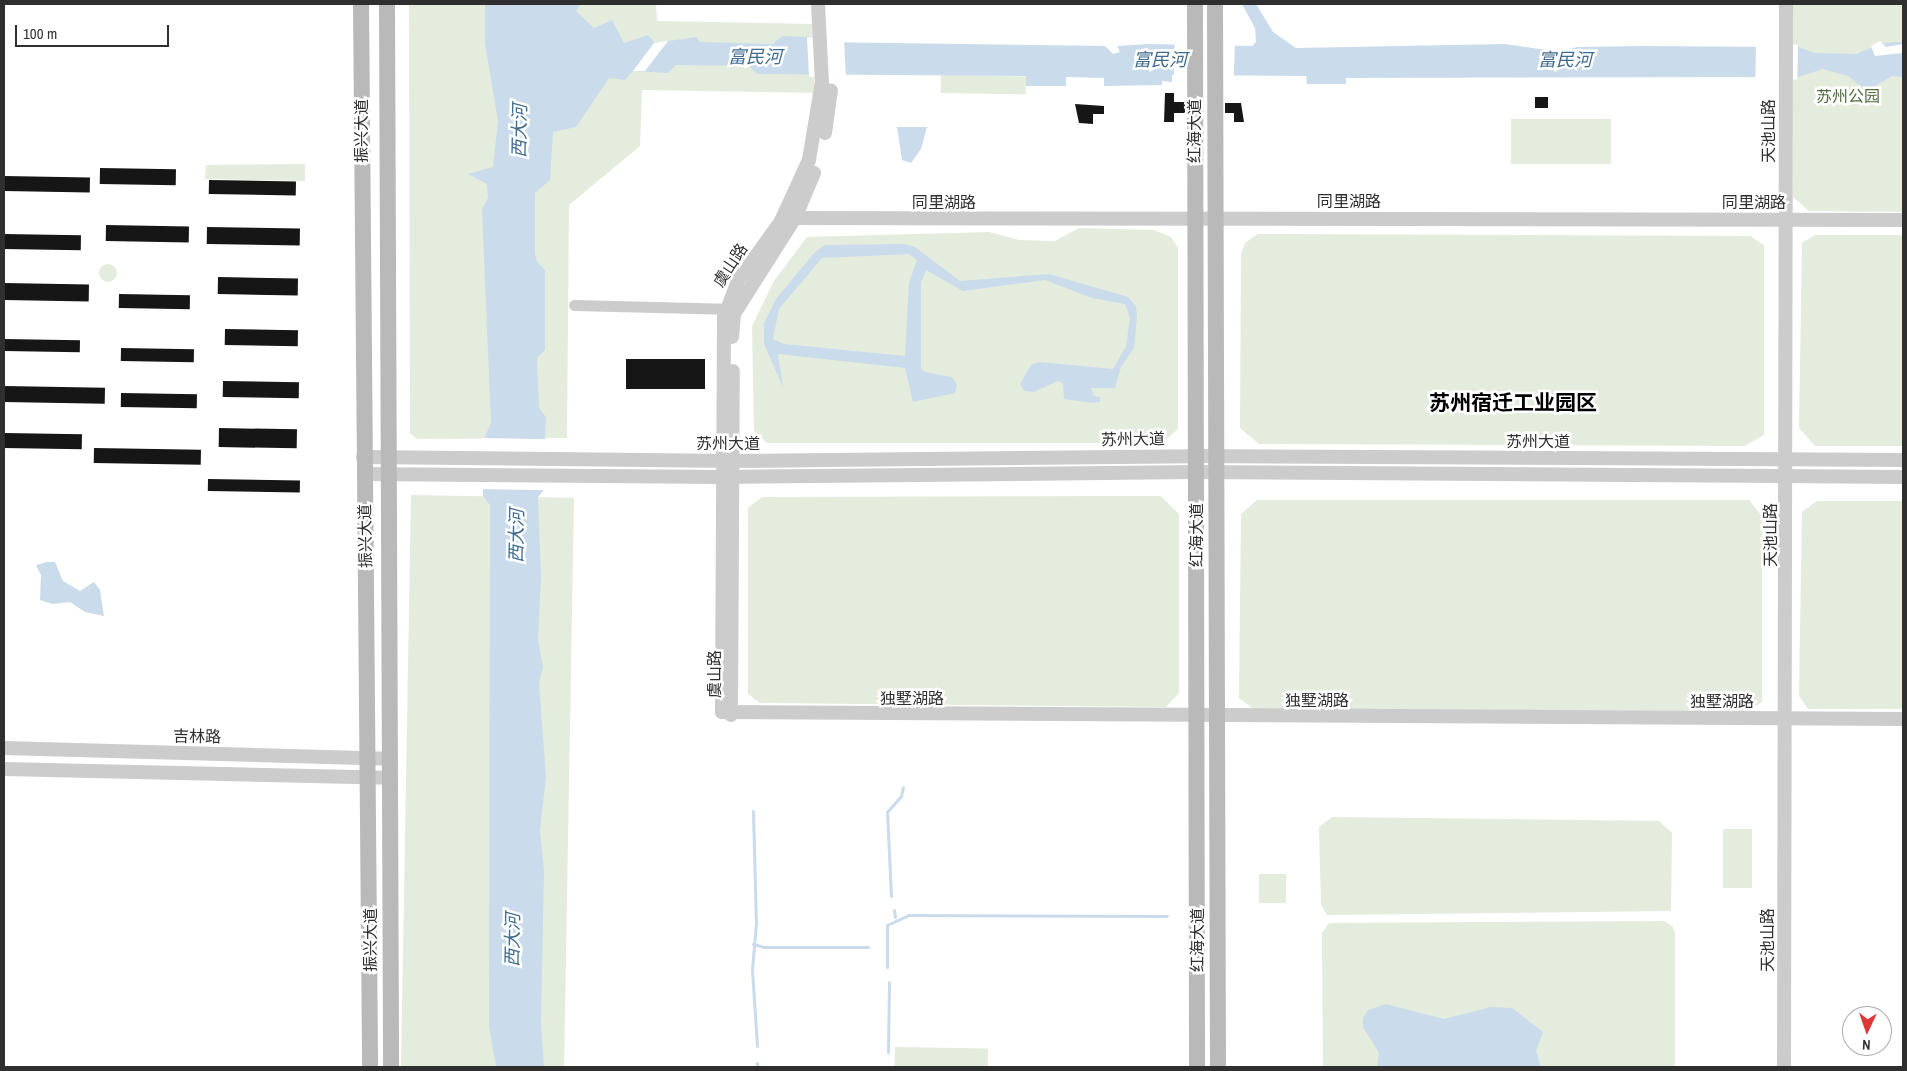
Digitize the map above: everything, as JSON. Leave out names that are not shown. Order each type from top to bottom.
[{"type":"main road","name":"振兴大道","points":[[361,4],[363,457],[369,777],[370,1067]]},
{"type":"main road","name":"振兴大道","points":[[387,4],[391,1067]]},
{"type":"main road","name":"红海大道","points":[[1195,8],[1193,218],[1197,717],[1197,1067]]},
{"type":"main road","name":"红海大道","points":[[1216,9],[1218,1067]]},
{"type":"street","points":[[1778,4],[1782,21]]},
{"type":"street","points":[[1782,21],[1786,4]]},
{"type":"street","name":"虞山路","points":[[731,309],[795,218],[822,145],[827,75],[823,10]]},
{"type":"street","name":"天池山路","points":[[1782,21],[1784,1067]]},
{"type":"street","name":"虞山路","points":[[732,715],[728,477],[731,309],[738,281],[781,221],[798,186],[816,134],[827,75]]},
{"type":"street","name":"同里湖路","points":[[795,218],[1903,220]]},
{"type":"street","points":[[574,305],[731,309]]},
{"type":"street","name":"苏州大道","points":[[363,457],[1195,464],[1903,460]]},
{"type":"street","name":"苏州大道","points":[[364,474],[728,477],[1195,464]]},
{"type":"street","name":"苏州大道","points":[[1217,464],[1783,477],[1903,477]]},
{"type":"street","name":"独墅湖路","points":[[732,715],[1903,719]]},
{"type":"street","name":"天池山路","points":[[1776,1067],[1783,719]]},
{"type":"street","name":"吉林路","points":[[4,748],[389,759]]},
{"type":"street","points":[[4,769],[389,778]]},
{"type":"green space","points":[[409,4],[656,4],[657,21],[812,24],[815,93],[642,90],[640,146],[569,205],[567,438],[417,439],[410,433]]},
{"type":"green space","name":"苏州公园","points":[[1793,4],[1903,4],[1903,212],[1809,211],[1793,197]]},
{"type":"green space","points":[[941,75],[1026,76],[1026,94],[941,93]]},
{"type":"green space","points":[[1511,119],[1611,119],[1611,164],[1511,164]]},
{"type":"green space","points":[[305,164],[305,181],[205,179],[206,165]]},
{"type":"green space","points":[[1079,228],[1154,230],[1171,237],[1178,248],[1178,429],[1162,443],[767,443],[754,431],[752,326],[774,281],[807,237],[989,232],[1019,240],[1055,241]]},
{"type":"green space","points":[[1258,234],[1750,236],[1764,245],[1764,435],[1744,446],[1259,444],[1240,428],[1241,254],[1245,243]]},
{"type":"green space","points":[[1815,235],[1903,235],[1903,446],[1815,446],[1799,428],[1802,243]]},
{"type":"green space","points":[[108,264],[114,267],[117,273],[114,279],[108,282],[102,279],[99,273],[102,267]]},
{"type":"green space","points":[[411,495],[574,498],[564,1067],[401,1067]]},
{"type":"green space","points":[[1161,496],[1179,514],[1179,693],[1166,707],[760,703],[748,694],[748,508],[762,497]]},
{"type":"green space","points":[[1257,500],[1749,500],[1762,516],[1762,702],[1748,711],[1254,709],[1239,698],[1241,514]]},
{"type":"green space","points":[[1817,501],[1903,501],[1903,709],[1808,709],[1799,696],[1802,512]]},
{"type":"green space","points":[[1332,817],[1659,821],[1672,833],[1671,911],[1327,915],[1321,905],[1319,827]]},
{"type":"green space","points":[[1723,829],[1752,829],[1752,888],[1723,888]]},
{"type":"green space","points":[[1259,874],[1286,874],[1286,903],[1259,903]]},
{"type":"green space","points":[[1664,921],[1673,927],[1675,933],[1675,1067],[1323,1067],[1322,933],[1329,923]]},
{"type":"green space","points":[[895,1047],[988,1049],[988,1067],[895,1067]]},
{"type":"water","points":[[485,4],[581,4],[576,11],[594,28],[612,20],[624,43],[648,35],[655,43],[696,37],[700,42],[773,44],[782,36],[814,37],[815,42],[1105,46],[1113,54],[1120,52],[1117,46],[1148,44],[1252,46],[1256,42],[1255,28],[1242,4],[1256,4],[1273,32],[1296,48],[1505,44],[1560,52],[1577,47],[1798,47],[1815,53],[1856,54],[1882,43],[1903,42],[1903,77],[1892,76],[1867,91],[1848,76],[1823,69],[1798,77],[1346,78],[1346,84],[1307,84],[1306,76],[1172,75],[1172,82],[1162,81],[1162,85],[1104,86],[1104,78],[1066,77],[1066,86],[1026,86],[1026,76],[757,74],[749,66],[676,65],[668,73],[633,71],[625,80],[609,78],[576,127],[553,132],[550,180],[535,193],[535,253],[537,262],[545,270],[545,350],[537,358],[539,408],[546,417],[543,491],[538,497],[541,577],[538,640],[543,667],[539,682],[546,777],[540,830],[544,870],[541,1025],[544,1067],[496,1067],[489,1026],[490,505],[483,496],[483,441],[491,423],[482,209],[488,198],[487,184],[468,174],[493,167],[498,121],[485,44]]},
{"type":"water","points":[[897,127],[927,127],[921,149],[911,163],[902,160]]},
{"type":"water","points":[[904,244],[915,247],[960,281],[1049,274],[1128,297],[1136,306],[1137,317],[1134,348],[1121,367],[1115,388],[1091,388],[1094,396],[1100,397],[1100,402],[1092,403],[1064,399],[1063,383],[1058,381],[1034,392],[1024,391],[1020,384],[1031,365],[1039,362],[1113,369],[1126,346],[1130,318],[1125,304],[1092,298],[1045,280],[963,291],[926,270],[921,283],[921,368],[925,372],[952,377],[957,385],[955,393],[913,402],[905,368],[778,354],[783,387],[764,344],[764,323],[776,299],[815,252],[825,245]],"holes":[[[909,254],[917,260],[909,283],[905,356],[784,344],[773,339],[779,309],[822,258]]]},
{"type":"water","points":[[55,562],[63,581],[80,591],[94,582],[100,590],[104,616],[85,612],[70,602],[52,604],[40,600],[41,575],[36,565]]},
{"type":"water","points":[[1386,1004],[1444,1019],[1491,1007],[1512,1008],[1543,1032],[1536,1051],[1541,1067],[1377,1067],[1379,1053],[1363,1027],[1363,1018],[1368,1010]]},
{"type":"pier","points":[[807,37],[844,40],[846,77],[809,77]]},
{"type":"pier","points":[[668,41],[645,71],[633,71],[654,43]]},
{"type":"pier","points":[[1175,41],[1235,43],[1234,80],[1174,78]]},
{"type":"pier","points":[[1880,41],[1886,47],[1903,44],[1903,53],[1875,56],[1871,46]]},
{"type":"pier","points":[[1756,44],[1798,45],[1797,80],[1755,79]]},
{"type":"pier","points":[[482,438],[547,439],[546,490],[481,489]]},
{"type":"building","points":[[1165,93],[1174,93],[1174,102],[1185,102],[1185,113],[1174,113],[1174,122],[1164,122]]},
{"type":"building","points":[[1535,97],[1548,97],[1548,108],[1535,108]]},
{"type":"building","points":[[1225,103],[1241,103],[1244,122],[1234,122],[1234,113],[1225,113]]},
{"type":"building","points":[[1075,104],[1104,106],[1104,114],[1093,114],[1093,124],[1079,123]]},
{"type":"building","points":[[100,168],[176,169],[176,185],[100,184]]},
{"type":"building","points":[[4,176],[90,178],[90,192],[4,191]]},
{"type":"building","points":[[209,180],[296,182],[296,196],[209,194]]},
{"type":"building","points":[[106,225],[189,226],[189,242],[106,241]]},
{"type":"building","points":[[207,227],[300,229],[300,246],[207,244]]},
{"type":"building","points":[[4,234],[81,235],[81,250],[4,249]]},
{"type":"building","points":[[218,277],[298,278],[298,295],[218,294]]},
{"type":"building","points":[[4,283],[89,284],[89,301],[4,300]]},
{"type":"building","points":[[119,294],[190,295],[190,309],[119,308]]},
{"type":"building","points":[[225,329],[298,330],[298,346],[225,345]]},
{"type":"building","points":[[4,339],[80,340],[80,352],[4,351]]},
{"type":"building","points":[[121,348],[194,349],[194,362],[121,361]]},
{"type":"building","points":[[626,359],[705,359],[705,389],[626,389]]},
{"type":"building","points":[[223,381],[299,382],[299,398],[223,397]]},
{"type":"building","points":[[4,386],[105,388],[105,404],[4,402]]},
{"type":"building","points":[[121,393],[197,394],[197,408],[121,407]]},
{"type":"building","points":[[219,428],[297,429],[297,448],[219,447]]},
{"type":"building","points":[[4,433],[82,434],[82,449],[4,448]]},
{"type":"building","points":[[94,448],[201,450],[201,465],[94,463]]},
{"type":"building","points":[[208,479],[300,481],[300,493],[208,491]]},
{"type":"waterway","points":[[891,896],[887,812],[901,796],[903,787]]},
{"type":"waterway","points":[[753,811],[756,923],[752,970],[757,1046]]},
{"type":"waterway","points":[[894,910],[895,917]]},
{"type":"waterway","points":[[887,967],[887,925],[908,915],[1167,916]]},
{"type":"waterway","points":[[753,944],[764,947],[868,947]]},
{"type":"waterway","points":[[888,1052],[889,982]]},
{"type":"district","name":"苏州宿迁工业园区","points":[[1513,403]]},
{"type":"water label","name":"富民河","points":[[755,57]]},
{"type":"water label","name":"富民河","points":[[1160,60]]},
{"type":"water label","name":"富民河","points":[[1565,60]]},
{"type":"water label","name":"西大河","points":[[520,131]]},
{"type":"water label","name":"西大河","points":[[517,536]]},
{"type":"water label","name":"西大河","points":[[513,940]]}]
